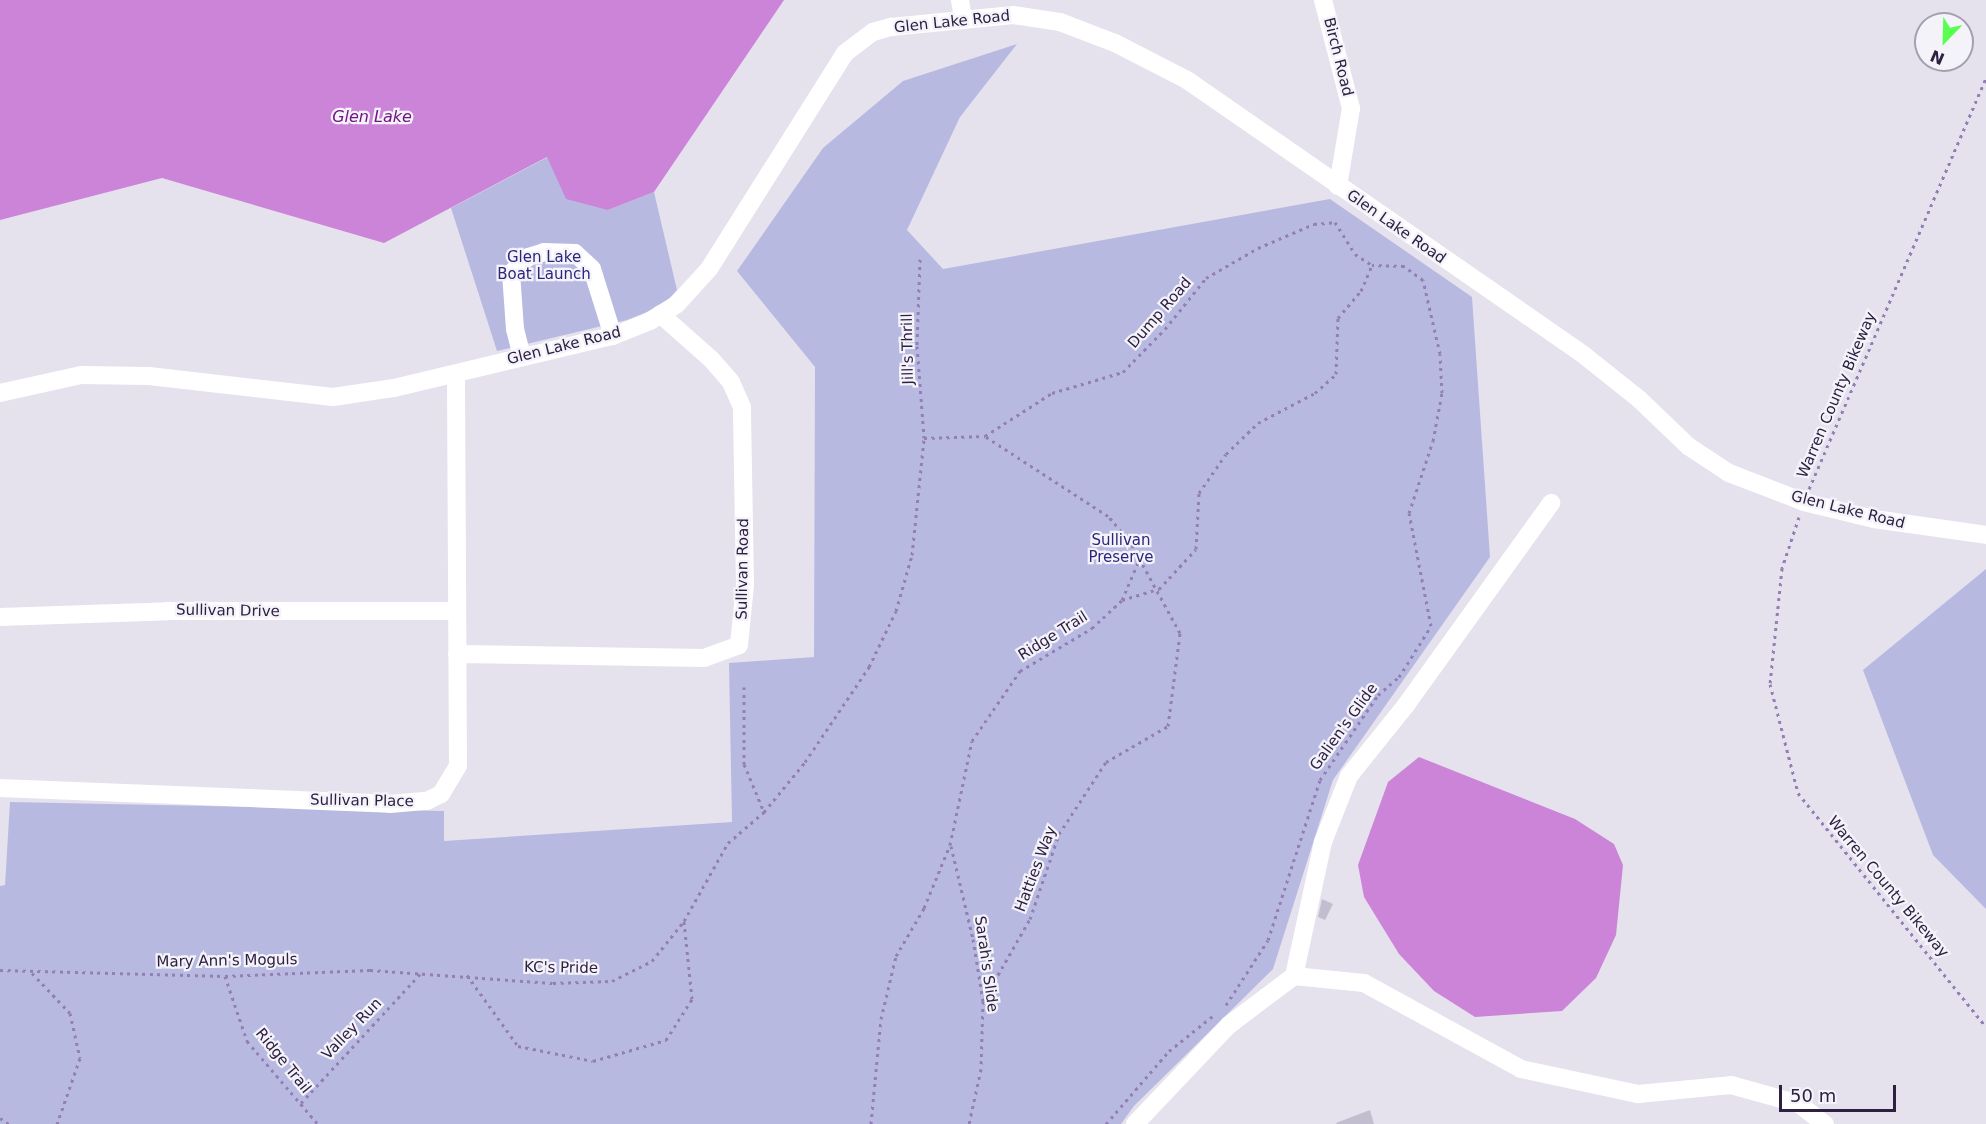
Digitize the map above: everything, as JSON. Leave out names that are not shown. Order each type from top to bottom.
[{"type":"street","points":[[960,0],[963,19]]},
{"type":"street","name":"Birch Road","points":[[1323,0],[1350,108],[1338,186]]},
{"type":"street","name":"Glen Lake Road","points":[[0,393],[81,375],[138,376],[333,397],[456,374],[613,336],[677,304],[709,269],[845,53],[873,32],[891,27],[1013,15],[1060,22],[1115,43],[1187,80],[1585,356],[1639,399],[1688,446],[1729,473],[1804,502],[1874,519],[1986,535]]},
{"type":"street","points":[[522,357],[513,319],[511,273],[528,257],[544,252],[575,253],[592,269],[613,336]]},
{"type":"street","name":"Sullivan Road","points":[[457,654],[704,658],[739,645],[745,585],[742,407],[732,382],[712,360],[660,314]]},
{"type":"street","name":"Sullivan Place","points":[[0,788],[390,804],[427,801],[441,794],[458,766],[456,374]]},
{"type":"street","points":[[1135,1124],[1229,1025],[1294,976],[1323,842],[1349,776],[1406,705],[1551,503]]},
{"type":"street","name":"Sullivan Drive","points":[[0,617],[168,611],[457,610]]},
{"type":"street","points":[[1294,976],[1364,983],[1521,1069],[1638,1094],[1731,1085],[1799,1104],[1825,1124]]},
{"type":"path","name":"Warren County Bikeway","points":[[1986,78],[1804,502],[1782,568],[1770,684],[1798,793],[1986,1027]]},
{"type":"path","name":"Dump Road","points":[[985,436],[1052,393],[1122,372],[1165,329],[1206,278],[1258,248],[1314,224],[1335,222],[1355,254],[1372,265]]},
{"type":"path","name":"Jill's Thrill","points":[[764,812],[805,762],[869,668],[897,611],[912,555],[924,438],[918,346],[920,259]]},
{"type":"path","points":[[1159,589],[1196,549],[1199,493],[1226,454],[1258,423],[1315,393],[1336,374],[1338,318],[1361,291],[1372,265]]},
{"type":"path","name":"Galien's Glide","points":[[1106,1124],[1169,1051],[1227,1004],[1268,940],[1320,780],[1378,695],[1400,677],[1431,626],[1409,513],[1435,432],[1442,393],[1440,354],[1423,280],[1404,266],[1372,265]]},
{"type":"path","points":[[924,438],[985,436]]},
{"type":"path","name":"Hatties Way","points":[[983,1001],[1030,919],[1059,834],[1106,762],[1168,726],[1180,633],[1159,589],[1140,558],[1108,516],[985,436]]},
{"type":"path","points":[[1122,600],[1140,558]]},
{"type":"path","name":"Ridge Trail","points":[[872,1124],[881,1018],[896,956],[924,908],[950,844],[972,741],[1020,670],[1092,628],[1122,600],[1159,589]]},
{"type":"path","points":[[744,687],[744,764],[764,812]]},
{"type":"path","name":"KC's Pride","points":[[421,973],[553,983],[612,981],[652,960],[684,921],[728,843],[764,812]]},
{"type":"path","name":"Sarah's Slide","points":[[950,844],[973,939],[983,1001],[981,1069],[969,1124]]},
{"type":"path","points":[[467,975],[518,1046],[593,1061],[666,1040],[692,999],[684,921]]},
{"type":"path","name":"Mary Ann's Moguls","points":[[0,970],[32,973],[225,976],[370,970],[421,973]]},
{"type":"path","points":[[32,973],[70,1013],[80,1058],[57,1124]]},
{"type":"path","name":"Valley Run","points":[[301,1102],[421,973]]},
{"type":"path","name":"Ridge Trail","points":[[225,976],[247,1041],[318,1124]]},
{"type":"path","points":[[0,1119],[9,1124]]},
{"type":"green space","name":"Sullivan Preserve","points":[[1017,44],[960,117],[907,230],[943,269],[1330,199],[1472,297],[1490,557],[1333,780],[1273,969],[1134,1106],[1121,1124],[0,1124],[0,886],[5,885],[10,802],[444,811],[444,841],[732,822],[729,663],[814,657],[815,367],[737,271],[823,148],[903,81]]},
{"type":"green space","name":"Glen Lake Boat Launch","points":[[548,157],[608,210],[654,192],[677,290],[662,306],[627,320],[497,351],[451,208]]},
{"type":"green space","points":[[1986,569],[1986,909],[1933,855],[1863,670]]},
{"type":"water","name":"Glen Lake","points":[[0,0],[784,0],[654,192],[608,210],[566,199],[547,157],[384,243],[162,178],[0,220]]},
{"type":"water","points":[[1419,757],[1575,819],[1614,844],[1623,865],[1616,935],[1596,978],[1562,1011],[1475,1017],[1434,991],[1399,954],[1364,897],[1358,865],[1388,782]]},
{"type":"building","points":[[1322,899],[1333,904],[1325,920],[1318,917]]},
{"type":"building","points":[[1370,1110],[1374,1124],[1336,1123]]}]
